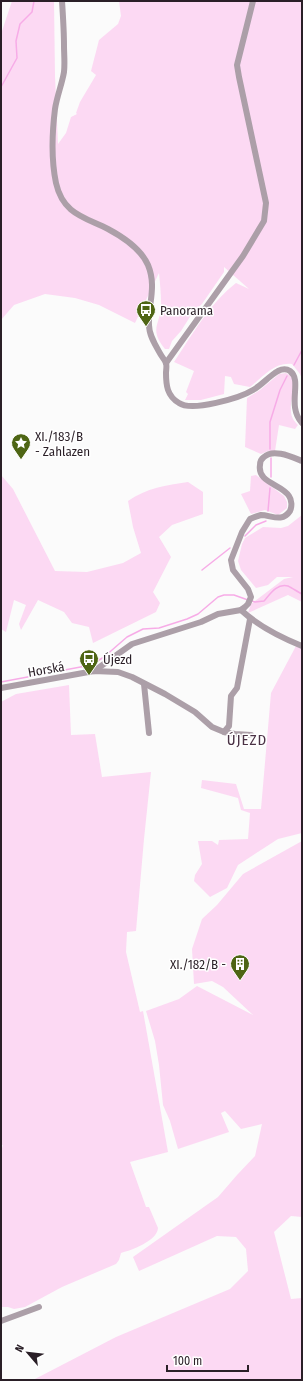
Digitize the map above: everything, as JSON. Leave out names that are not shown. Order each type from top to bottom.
[{"type":"street","points":[[62,1],[64,69],[62,85],[55,108],[52,139],[52,153],[56,183],[61,198],[72,211],[84,219],[109,229],[123,238],[137,250],[146,262],[151,272],[153,296],[149,326],[152,339],[166,362],[167,388],[171,398],[179,404],[192,407],[207,404],[252,391],[276,372],[282,369],[290,370],[296,376],[298,383],[295,410],[297,417],[302,423]]},
{"type":"street","points":[[166,362],[243,256],[264,221],[266,203],[237,65],[253,1]]},
{"type":"street","points":[[94,671],[132,644],[201,622],[218,614],[241,610],[248,604],[251,597],[248,589],[233,570],[231,560],[237,544],[250,519],[263,515],[274,518],[282,518],[290,512],[291,504],[290,497],[285,491],[261,475],[259,469],[260,462],[268,454],[274,453],[302,461]]},
{"type":"street","points":[[241,610],[250,619],[282,638],[302,646]]},
{"type":"street","points":[[224,732],[229,726],[231,696],[237,688],[250,619]]},
{"type":"street","points":[[94,671],[118,672],[132,677],[195,712],[212,727],[224,732],[252,735]]},
{"type":"street","name":"Horská","points":[[1,688],[94,671]]},
{"type":"street","points":[[144,684],[149,733]]},
{"type":"street","points":[[1,1321],[39,1306]]},
{"type":"shaded area","points":[[12,1],[54,1],[58,144],[66,133],[71,117],[77,114],[76,113],[80,102],[96,75],[91,71],[99,40],[118,24],[121,16],[119,1],[302,1],[302,379],[292,364],[280,365],[269,371],[250,387],[234,384],[231,377],[225,376],[224,394],[201,400],[185,400],[188,394],[186,392],[194,371],[174,362],[202,320],[227,291],[236,283],[249,289],[224,267],[224,272],[202,304],[193,312],[181,331],[172,341],[169,349],[165,349],[157,336],[156,331],[161,304],[159,273],[135,323],[99,305],[75,298],[45,294],[14,305],[1,320],[1,34]]},
{"type":"shaded area","points":[[286,373],[291,376],[293,380],[294,390],[291,413],[293,419],[298,425],[295,429],[279,425],[275,451],[268,451],[261,454],[245,447],[247,398],[260,390],[279,374]]},
{"type":"shaded area","points":[[1,475],[13,489],[55,571],[87,572],[123,563],[141,553],[133,527],[128,501],[142,493],[172,484],[188,482],[203,492],[203,514],[172,525],[159,537],[171,557],[153,592],[160,603],[156,612],[93,643],[89,627],[72,623],[64,612],[38,600],[21,630],[19,624],[26,605],[14,600],[6,632],[1,629]]},
{"type":"shaded area","points":[[256,475],[284,496],[287,502],[287,508],[278,515],[265,510],[251,514],[241,494],[250,491],[251,476]]},
{"type":"shaded area","points":[[302,515],[302,602],[288,595],[248,613],[251,604],[284,579],[293,577],[277,577],[268,585],[256,588],[241,570],[238,561],[245,538],[263,527],[281,528],[288,526]]},
{"type":"shaded area","points":[[296,646],[302,649],[302,833],[278,839],[238,865],[227,888],[210,897],[194,881],[195,875],[202,864],[198,841],[212,841],[218,845],[219,840],[248,839],[250,813],[241,810],[238,798],[201,788],[202,780],[236,784],[244,809],[261,809],[271,693]]},
{"type":"shaded area","points":[[69,685],[71,735],[95,734],[102,777],[151,772],[136,931],[127,932],[126,952],[140,1012],[143,1011],[168,1152],[130,1162],[146,1207],[149,1207],[158,1228],[157,1233],[149,1241],[121,1253],[116,1264],[62,1287],[25,1307],[14,1309],[1,1307],[1,1148],[3,1145],[1,1145],[1,702],[16,694]]},
{"type":"shaded area","points":[[302,841],[302,1217],[291,1216],[274,1232],[291,1299],[302,1298],[302,1380],[33,1380],[116,1337],[230,1289],[248,1271],[246,1249],[236,1237],[217,1236],[139,1271],[133,1257],[218,1197],[255,1156],[262,1124],[241,1129],[225,1111],[221,1113],[229,1132],[178,1149],[170,1121],[163,1105],[155,1041],[146,1011],[179,999],[197,986],[253,1015],[223,987],[212,981],[194,984],[192,949],[202,919],[217,905],[243,874]]},
{"type":"waterway","points":[[1,87],[17,58],[16,41],[20,24],[32,12],[34,1]]},
{"type":"waterway","points":[[294,365],[302,350]]},
{"type":"waterway","points":[[270,449],[270,422],[280,390],[287,376]]},
{"type":"waterway","points":[[271,458],[271,477]]},
{"type":"waterway","points":[[268,511],[270,488]]},
{"type":"waterway","points":[[245,536],[256,525],[266,521]]},
{"type":"waterway","points":[[202,570],[230,548]]},
{"type":"waterway","points":[[252,601],[264,601],[271,592],[284,585],[302,594]]},
{"type":"waterway","points":[[1,682],[91,665],[104,657],[127,637],[143,629],[159,628],[187,619],[198,614],[218,597],[224,595],[234,595],[248,600]]},
{"type":"place","name":"Panorama","points":[[146,327]]},
{"type":"place","name":"XI./183/B - Zahlazen","points":[[21,460]]},
{"type":"place","name":"Újezd","points":[[89,676]]},
{"type":"place","name":"XI./182/B -","points":[[240,981]]},
{"type":"district","name":"ÚJEZD","points":[[247,740]]}]
